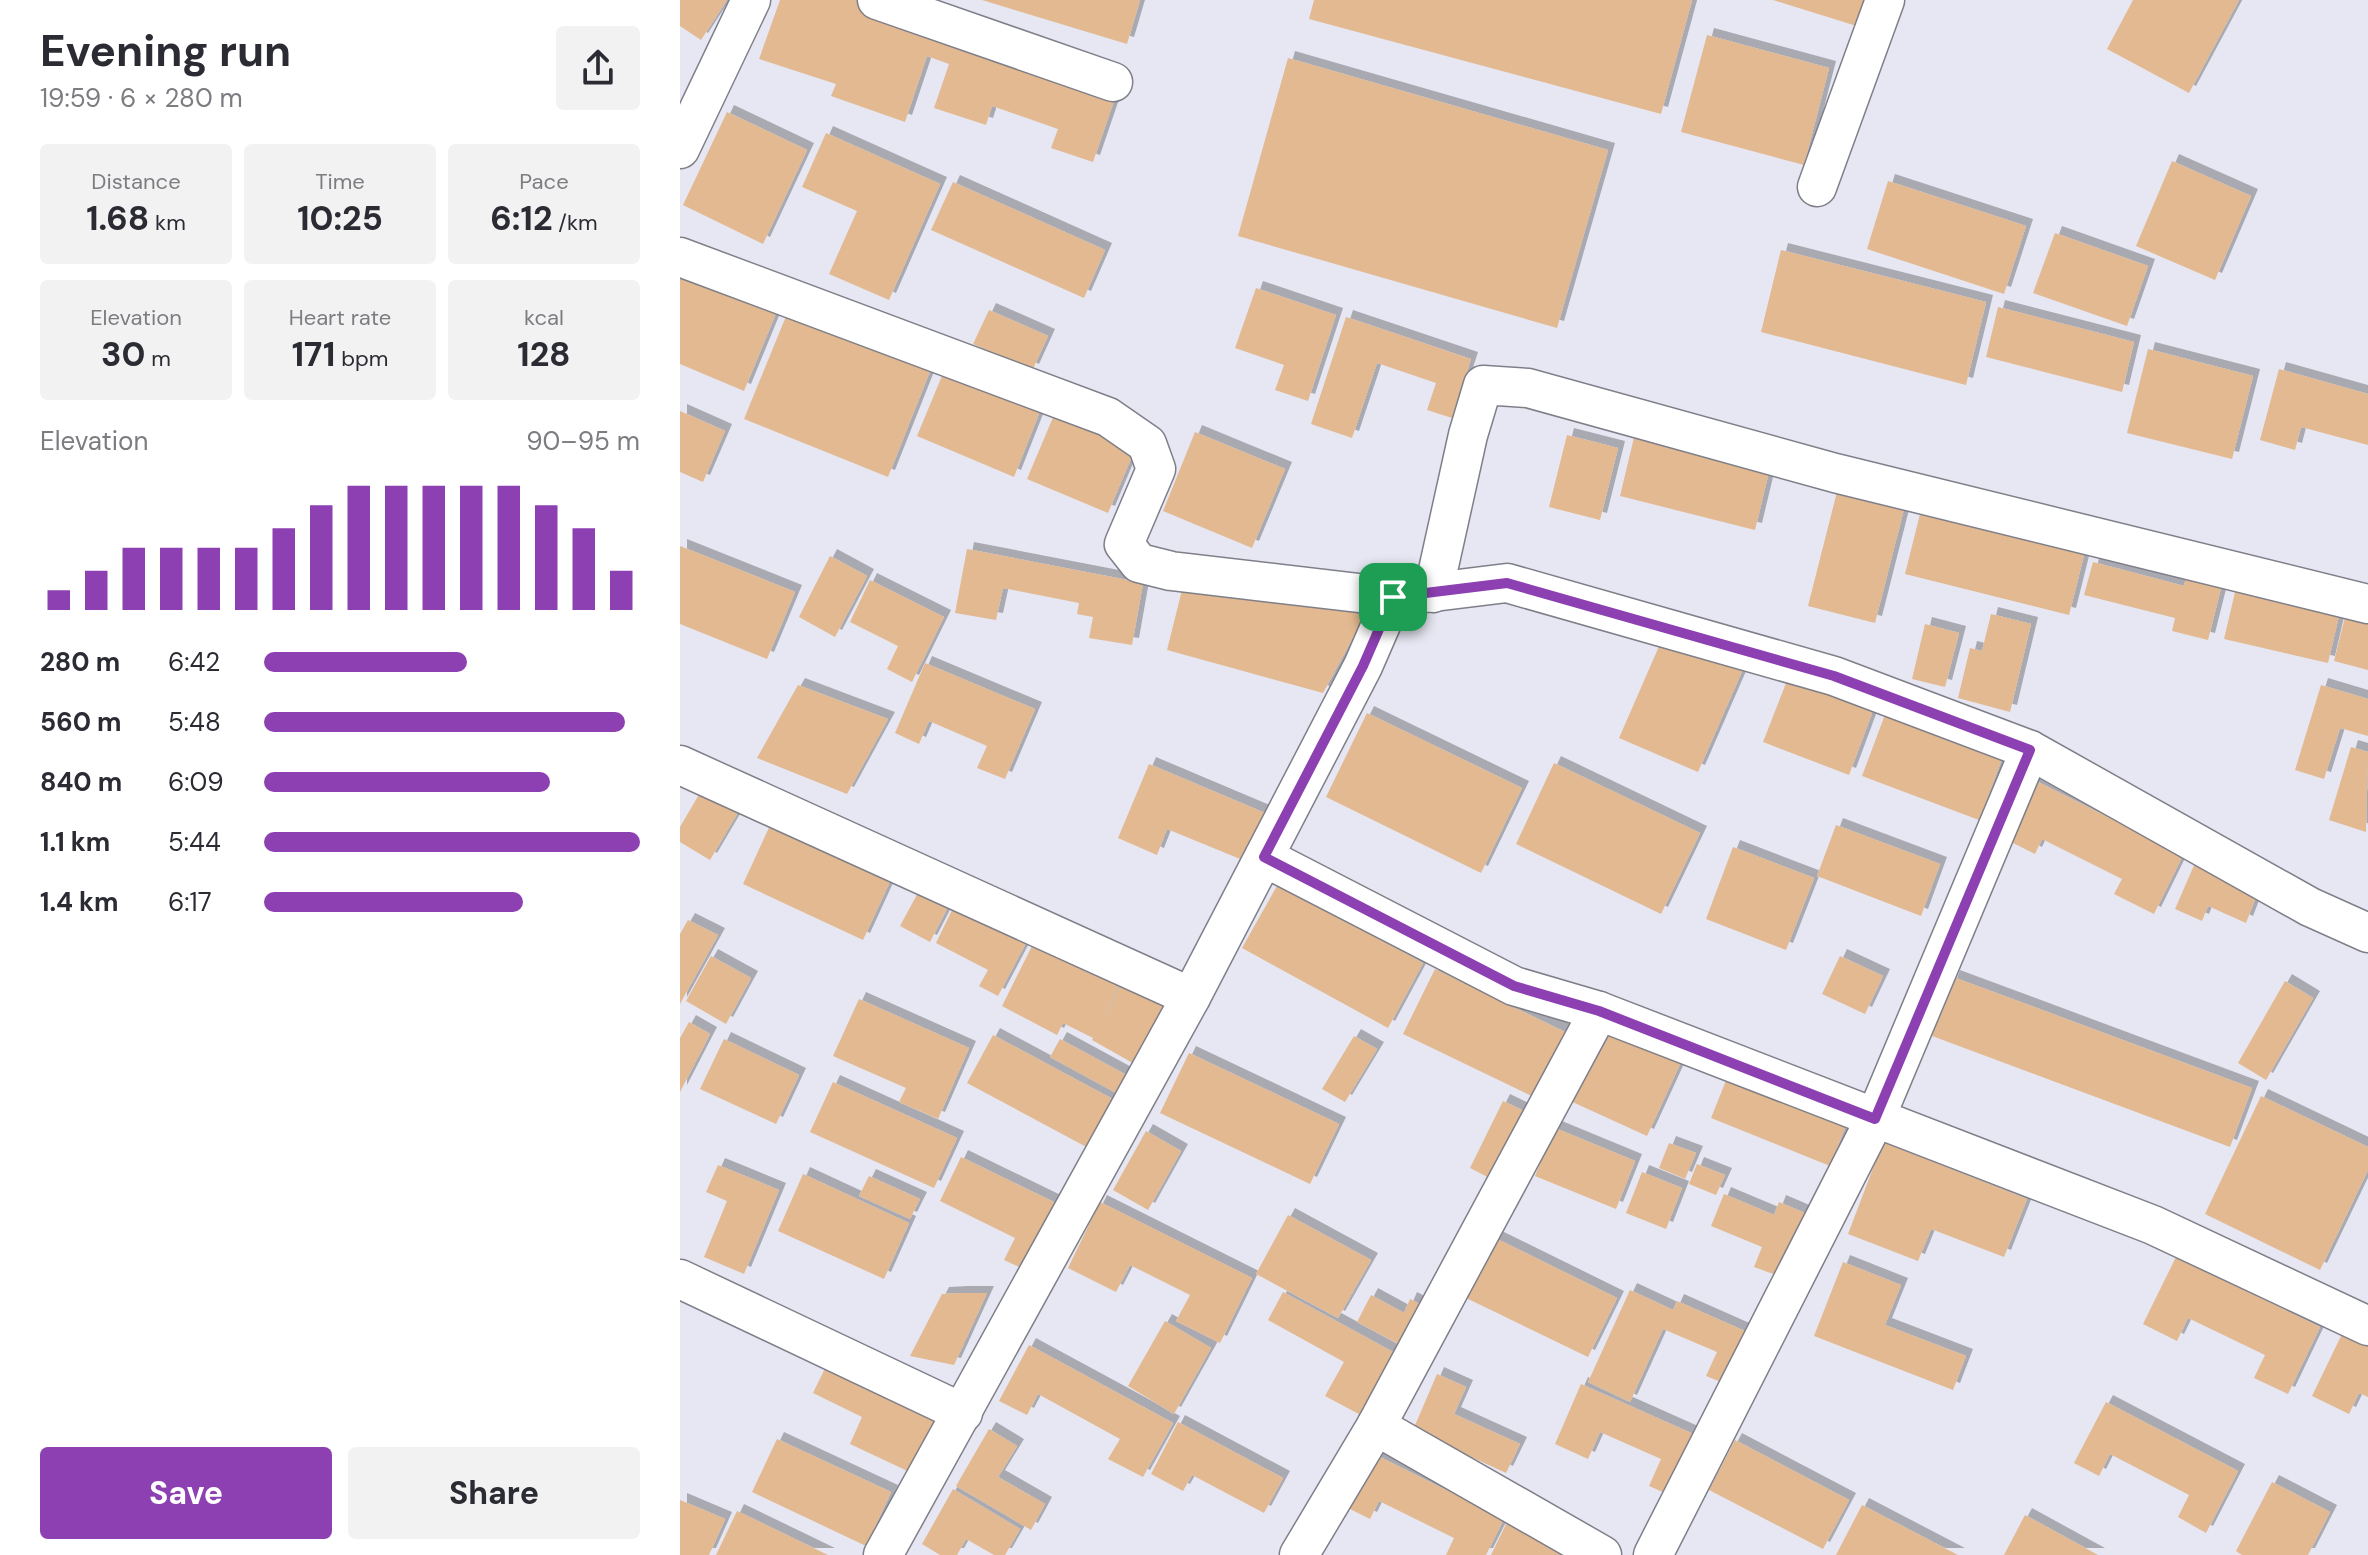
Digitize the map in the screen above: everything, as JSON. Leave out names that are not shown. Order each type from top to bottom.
[{"type":"street","points":[[680,149],[751,0]]},
{"type":"street","points":[[877,0],[1113,82]]},
{"type":"street","points":[[1817,187],[1885,0]]},
{"type":"street","points":[[680,257],[1108,417],[1147,444],[1156,469],[1124,544],[1139,563],[1171,571],[1393,597],[1507,583],[1834,676],[2030,750],[2310,907],[2368,933]]},
{"type":"street","points":[[1433,593],[1468,435],[1483,385],[1528,388],[1835,473],[2368,604]]},
{"type":"street","points":[[883,1555],[1191,997],[1363,666],[1393,597]]},
{"type":"street","points":[[1653,1555],[1875,1119],[2030,750]]},
{"type":"street","points":[[680,765],[1191,997]]},
{"type":"street","points":[[1264,857],[1514,986],[1599,1011],[2153,1225],[2368,1326]]},
{"type":"street","points":[[1299,1555],[1376,1426],[1599,1011]]},
{"type":"street","points":[[680,1279],[963,1413]]},
{"type":"street","points":[[1376,1426],[1602,1555]]},
{"type":"building","points":[[680,0],[727,0],[701,40],[680,26]]},
{"type":"building","points":[[780,0],[859,0],[1118,89],[1093,162],[1051,148],[1058,129],[992,106],[986,125],[934,108],[949,64],[927,56],[905,122],[831,96],[836,84],[759,59]]},
{"type":"building","points":[[982,0],[1140,0],[1127,44]]},
{"type":"building","points":[[1314,0],[1692,0],[1661,114],[1309,19]]},
{"type":"building","points":[[1773,0],[1872,0],[1863,28]]},
{"type":"building","points":[[2133,0],[2239,0],[2189,93],[2107,49]]},
{"type":"building","points":[[1707,35],[1829,68],[1804,165],[1681,132]]},
{"type":"building","points":[[1288,58],[1608,150],[1557,328],[1238,236]]},
{"type":"building","points":[[727,112],[807,150],[763,244],[683,205]]},
{"type":"building","points":[[826,133],[940,184],[889,300],[829,274],[857,211],[802,187]]},
{"type":"building","points":[[2172,161],[2251,196],[2215,280],[2136,246]]},
{"type":"building","points":[[1888,181],[2026,226],[2004,294],[1867,249]]},
{"type":"building","points":[[953,182],[1105,250],[1084,298],[931,230]]},
{"type":"building","points":[[2055,233],[2148,266],[2127,326],[2033,293]]},
{"type":"building","points":[[1781,250],[1986,302],[1966,385],[1761,332]]},
{"type":"building","points":[[680,273],[776,313],[744,391],[680,364]]},
{"type":"building","points":[[1256,288],[1336,315],[1308,401],[1275,390],[1284,365],[1235,348]]},
{"type":"building","points":[[1998,307],[2134,342],[2122,392],[1986,357]]},
{"type":"building","points":[[789,309],[932,366],[888,477],[744,419]]},
{"type":"building","points":[[989,310],[1048,336],[1032,371],[973,344]]},
{"type":"building","points":[[1346,317],[1471,359],[1452,418],[1427,410],[1436,383],[1377,363],[1352,438],[1311,424]]},
{"type":"building","points":[[2148,349],[2253,376],[2232,459],[2127,433]]},
{"type":"building","points":[[2279,369],[2368,394],[2368,445],[2301,427],[2295,450],[2260,440]]},
{"type":"building","points":[[944,371],[1040,411],[1014,477],[917,436]]},
{"type":"building","points":[[680,411],[725,431],[703,482],[680,472]]},
{"type":"building","points":[[1054,415],[1135,449],[1108,513],[1027,479]]},
{"type":"building","points":[[1637,425],[1772,459],[1755,530],[1620,496]]},
{"type":"building","points":[[1195,432],[1285,469],[1252,548],[1163,511]]},
{"type":"building","points":[[1567,435],[1618,448],[1600,520],[1549,507]]},
{"type":"building","points":[[1839,484],[1906,501],[1875,623],[1808,606]]},
{"type":"building","points":[[1922,506],[2086,547],[2069,615],[1905,574]]},
{"type":"building","points":[[680,546],[795,592],[767,659],[680,624]]},
{"type":"building","points":[[967,549],[1143,583],[1132,645],[1089,638],[1093,617],[1077,614],[1079,603],[1003,588],[996,620],[955,613]]},
{"type":"building","points":[[830,556],[867,576],[835,637],[799,617]]},
{"type":"building","points":[[2093,562],[2184,586],[2188,571],[2223,580],[2208,640],[2172,631],[2175,618],[2084,595]]},
{"type":"building","points":[[870,580],[944,617],[912,682],[887,669],[898,646],[850,622]]},
{"type":"building","points":[[1183,586],[1369,608],[1323,693],[1167,650]]},
{"type":"building","points":[[2236,588],[2340,611],[2328,663],[2224,639]]},
{"type":"building","points":[[2346,613],[2368,619],[2368,670],[2334,661]]},
{"type":"building","points":[[1991,614],[2031,624],[2010,712],[1958,698],[1970,648],[1982,651]]},
{"type":"building","points":[[1925,624],[1959,633],[1945,687],[1912,679]]},
{"type":"building","points":[[1664,635],[1743,669],[1698,772],[1619,738]]},
{"type":"building","points":[[925,663],[1035,709],[1005,779],[977,768],[987,746],[929,721],[919,744],[895,733]]},
{"type":"building","points":[[1790,673],[1875,705],[1849,775],[1763,742]]},
{"type":"building","points":[[798,685],[888,719],[847,794],[757,758]]},
{"type":"building","points":[[2321,685],[2368,699],[2368,736],[2340,728],[2324,779],[2295,770]]},
{"type":"building","points":[[1886,712],[2003,756],[1979,820],[1862,776]]},
{"type":"building","points":[[1367,713],[1522,788],[1481,873],[1326,797]]},
{"type":"building","points":[[2351,747],[2368,752],[2366,832],[2329,820]]},
{"type":"building","points":[[1554,763],[1700,833],[1661,914],[1516,844]]},
{"type":"building","points":[[1149,764],[1265,813],[1245,861],[1167,829],[1157,855],[1118,838]]},
{"type":"building","points":[[2032,779],[2183,855],[2154,914],[2114,894],[2122,879],[2042,839],[2035,854],[2003,838]]},
{"type":"building","points":[[704,786],[740,809],[710,860],[680,842],[680,827]]},
{"type":"building","points":[[772,821],[892,877],[863,940],[743,884]]},
{"type":"building","points":[[1836,825],[1940,864],[1921,916],[1817,876]]},
{"type":"building","points":[[1733,847],[1814,878],[1786,950],[1706,919]]},
{"type":"building","points":[[2195,863],[2259,889],[2246,923],[2208,906],[2202,921],[2175,909]]},
{"type":"building","points":[[1278,884],[1423,963],[1388,1028],[1242,948]]},
{"type":"building","points":[[920,889],[949,905],[930,942],[900,926]]},
{"type":"building","points":[[955,904],[1027,941],[998,996],[979,986],[988,970],[936,943]]},
{"type":"building","points":[[688,920],[718,935],[680,1004],[680,934]]},
{"type":"building","points":[[1036,938],[1120,983],[1100,1025],[1122,982],[1169,1007],[1138,1066],[1063,1023],[1057,1035],[1002,1006]]},
{"type":"building","points":[[711,956],[751,978],[726,1024],[686,1001]]},
{"type":"building","points":[[1840,956],[1883,976],[1865,1014],[1822,994]]},
{"type":"building","points":[[1435,969],[1569,1034],[1538,1099],[1403,1034]]},
{"type":"building","points":[[1953,977],[2252,1088],[2230,1147],[1932,1036]]},
{"type":"building","points":[[2285,981],[2313,998],[2266,1080],[2238,1063]]},
{"type":"building","points":[[859,999],[969,1048],[938,1119],[899,1102],[906,1088],[833,1056]]},
{"type":"building","points":[[689,1022],[710,1034],[680,1092],[680,1038]]},
{"type":"building","points":[[1602,1026],[1681,1062],[1647,1136],[1568,1100]]},
{"type":"building","points":[[993,1035],[1118,1102],[1092,1150],[967,1083]]},
{"type":"building","points":[[1354,1036],[1377,1049],[1345,1102],[1322,1089]]},
{"type":"building","points":[[724,1039],[799,1075],[776,1124],[700,1089]]},
{"type":"building","points":[[1060,1039],[1130,1077],[1120,1095],[1050,1057]]},
{"type":"building","points":[[1189,1053],[1339,1124],[1310,1184],[1160,1113]]},
{"type":"building","points":[[1727,1078],[1846,1125],[1830,1166],[1711,1118]]},
{"type":"building","points":[[833,1082],[957,1138],[934,1188],[810,1132]]},
{"type":"building","points":[[2261,1096],[2368,1147],[2368,1170],[2320,1270],[2205,1214]]},
{"type":"building","points":[[1503,1101],[1532,1115],[1499,1183],[1470,1168]]},
{"type":"building","points":[[1555,1128],[1635,1161],[1616,1209],[1535,1176]]},
{"type":"building","points":[[1146,1131],[1181,1151],[1148,1210],[1113,1190]]},
{"type":"building","points":[[1883,1142],[2027,1199],[2004,1257],[1931,1229],[1918,1261],[1848,1234]]},
{"type":"building","points":[[1669,1143],[1696,1153],[1685,1179],[1659,1168]]},
{"type":"building","points":[[961,1157],[1064,1207],[1032,1273],[1004,1260],[1015,1238],[940,1201]]},
{"type":"building","points":[[1697,1164],[1725,1175],[1716,1195],[1689,1184]]},
{"type":"building","points":[[718,1165],[779,1190],[744,1274],[704,1257],[727,1201],[706,1192]]},
{"type":"building","points":[[1642,1172],[1682,1188],[1666,1229],[1626,1213]]},
{"type":"building","points":[[803,1174],[909,1223],[884,1279],[778,1231]]},
{"type":"building","points":[[869,1176],[920,1199],[910,1219],[859,1196]]},
{"type":"building","points":[[1724,1194],[1774,1215],[1779,1202],[1812,1216],[1787,1279],[1754,1267],[1762,1247],[1711,1226]]},
{"type":"building","points":[[1100,1202],[1252,1278],[1220,1343],[1176,1321],[1190,1295],[1130,1265],[1116,1292],[1068,1268]]},
{"type":"building","points":[[1288,1215],[1371,1260],[1338,1318],[1256,1274]]},
{"type":"building","points":[[1491,1236],[1617,1298],[1588,1357],[1462,1296]]},
{"type":"building","points":[[2176,1257],[2320,1327],[2288,1394],[2254,1378],[2265,1355],[2188,1318],[2177,1341],[2143,1324]]},
{"type":"building","points":[[1843,1262],[1901,1285],[1885,1325],[1966,1356],[1953,1390],[1814,1336]]},
{"type":"building","points":[[1630,1290],[1673,1310],[1677,1301],[1756,1336],[1733,1387],[1706,1376],[1717,1352],[1663,1329],[1630,1402],[1588,1382]]},
{"type":"building","points":[[1283,1292],[1404,1358],[1370,1420],[1325,1396],[1344,1362],[1268,1320]]},
{"type":"building","points":[[987,1293],[954,1365],[910,1356],[942,1294]]},
{"type":"building","points":[[1371,1295],[1404,1313],[1410,1299],[1431,1310],[1410,1350],[1357,1322]]},
{"type":"building","points":[[1165,1321],[1211,1348],[1174,1414],[1128,1386]]},
{"type":"building","points":[[2342,1334],[2368,1346],[2368,1397],[2359,1393],[2349,1414],[2312,1396]]},
{"type":"building","points":[[1029,1345],[1173,1423],[1143,1477],[1108,1459],[1120,1439],[1038,1394],[1027,1415],[999,1401]]},
{"type":"building","points":[[831,1356],[946,1411],[916,1475],[850,1444],[862,1417],[813,1393]]},
{"type":"building","points":[[1437,1374],[1466,1387],[1454,1414],[1520,1444],[1506,1473],[1413,1430]]},
{"type":"building","points":[[1581,1384],[1700,1437],[1674,1497],[1649,1486],[1661,1459],[1600,1432],[1588,1459],[1555,1444]]},
{"type":"building","points":[[2106,1402],[2238,1471],[2206,1533],[2178,1517],[2189,1495],[2110,1454],[2099,1476],[2074,1463]]},
{"type":"building","points":[[1178,1422],[1283,1478],[1264,1513],[1192,1475],[1183,1491],[1151,1474]]},
{"type":"building","points":[[989,1429],[1017,1446],[998,1477],[1045,1504],[1031,1530],[956,1486]]},
{"type":"building","points":[[777,1439],[891,1492],[866,1546],[752,1492]]},
{"type":"building","points":[[1735,1440],[1849,1500],[1823,1549],[1709,1490]]},
{"type":"building","points":[[1374,1454],[1504,1519],[1486,1555],[1446,1555],[1454,1538],[1379,1501],[1370,1519],[1348,1508]]},
{"type":"building","points":[[2272,1482],[2330,1512],[2308,1555],[2242,1555],[2236,1551]]},
{"type":"building","points":[[953,1489],[1020,1529],[1005,1555],[994,1555],[966,1539],[957,1555],[940,1555],[922,1544]]},
{"type":"building","points":[[680,1500],[725,1519],[709,1555],[680,1555]]},
{"type":"building","points":[[1862,1505],[1958,1555],[1836,1555]]},
{"type":"building","points":[[737,1511],[828,1555],[716,1555]]},
{"type":"building","points":[[2025,1515],[2098,1555],[2004,1555]]},
{"type":"building","points":[[1509,1518],[1582,1555],[1491,1555]]},
{"type":"route","points":[[1507,583],[1834,676],[2030,750],[1875,1119],[1599,1011],[1514,986],[1264,857],[1363,666],[1393,597],[1507,583]]}]
